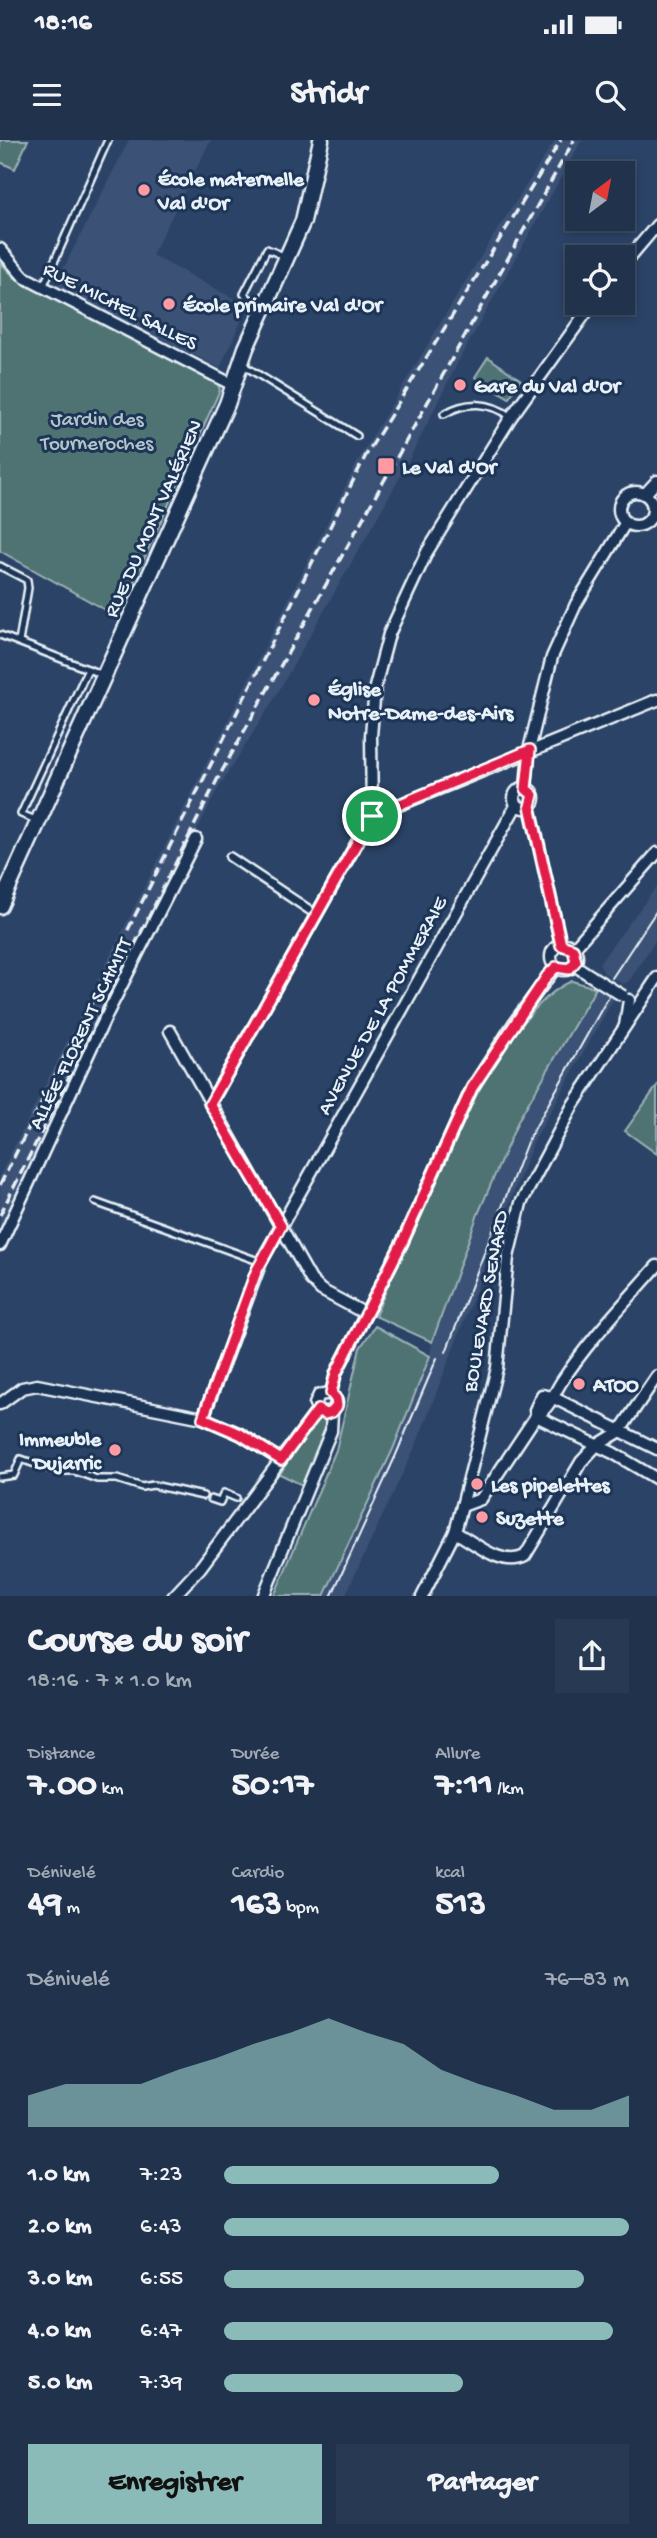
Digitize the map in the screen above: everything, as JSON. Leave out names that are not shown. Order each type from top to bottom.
[{"type":"main road","name":"RUE DU MONT VALÉRIEN","points":[[0,906],[303,221],[321,140]]},
{"type":"street","points":[[635,251],[657,225]]},
{"type":"street","name":"RUE MICHEL SALLES","points":[[0,249],[4,260],[24,277],[233,384]]},
{"type":"street","points":[[210,1104],[372,816],[371,736],[375,687],[388,634],[428,552],[511,417],[584,315]]},
{"type":"street","points":[[645,494],[657,481]]},
{"type":"street","points":[[635,492],[645,494],[652,503],[654,519],[641,524],[626,522],[620,508],[623,498],[635,492]]},
{"type":"street","points":[[561,945],[530,806],[533,795],[526,789],[530,750],[552,657],[576,604],[626,522]]},
{"type":"street","points":[[372,816],[657,700]]},
{"type":"street","name":"AVENUE DE LA POMMERAIE","points":[[203,1418],[261,1262],[517,804],[517,792],[526,789]]},
{"type":"street","points":[[517,804],[530,806]]},
{"type":"street","name":"ALLÉE FLORENT SCHMITT","points":[[0,1245],[107,1014],[196,839]]},
{"type":"street","points":[[573,949],[657,853]]},
{"type":"street","points":[[230,857],[317,915]]},
{"type":"street","points":[[556,967],[565,970],[574,965],[577,956],[573,949],[561,945]]},
{"type":"street","points":[[556,967],[552,952],[561,945]]},
{"type":"street","points":[[574,965],[639,1007]]},
{"type":"street","points":[[263,1596],[331,1431],[332,1412],[337,1402],[331,1393],[336,1373],[402,1243],[472,1088],[516,1020],[556,967]]},
{"type":"street","name":"BOULEVARD SENARD","points":[[423,1596],[455,1532],[497,1368],[508,1257],[521,1203],[573,1105],[657,978]]},
{"type":"street","name":"BOULEVARD SENARD","points":[[625,1030],[626,998]]},
{"type":"street","points":[[170,1031],[316,1286],[366,1314]]},
{"type":"street","points":[[462,1506],[481,1499],[536,1416],[542,1413],[547,1396],[657,1266]]},
{"type":"street","points":[[455,1532],[503,1559],[514,1561],[525,1556],[581,1462],[596,1446],[619,1432],[657,1376]]},
{"type":"street","points":[[0,1404],[23,1388],[37,1385],[203,1418],[240,1434],[281,1460]]},
{"type":"street","points":[[331,1393],[319,1395],[316,1401],[318,1410],[325,1414],[332,1412]]},
{"type":"street","points":[[547,1396],[657,1449]]},
{"type":"street","points":[[174,1596],[318,1410]]},
{"type":"street","points":[[536,1416],[657,1479]]},
{"type":"lane","points":[[43,287],[108,140]]},
{"type":"lane","points":[[263,311],[244,294],[267,249],[287,257]]},
{"type":"lane","points":[[240,363],[357,436]]},
{"type":"lane","points":[[444,414],[455,408],[477,403],[501,409],[511,417]]},
{"type":"lane","points":[[0,566],[27,580],[19,642]]},
{"type":"lane","points":[[0,635],[103,675]]},
{"type":"lane","points":[[38,821],[21,814],[88,669]]},
{"type":"lane","points":[[95,1202],[261,1262]]},
{"type":"lane","points":[[0,1477],[14,1475],[21,1459],[55,1471],[74,1471],[97,1479],[117,1479],[142,1487],[153,1485],[203,1496]]},
{"type":"lane","points":[[211,1499],[220,1502],[224,1493],[236,1498]]},
{"type":"shaded area","points":[[129,140],[211,140],[152,255],[248,306],[220,368],[59,287],[58,279]]},
{"type":"shaded area","points":[[555,140],[582,140],[570,161],[565,161],[565,170],[460,358],[403,472],[273,701],[216,792],[0,1228],[0,1175],[360,457],[482,254]]},
{"type":"shaded area","points":[[657,886],[657,938],[629,981],[623,984],[604,973],[599,963]]},
{"type":"shaded area","points":[[596,988],[614,998],[533,1143],[417,1443],[345,1596],[324,1596],[393,1449],[430,1356],[432,1342],[478,1214],[519,1119]]},
{"type":"green space","points":[[0,140],[28,140],[15,169],[0,162]]},
{"type":"green space","name":"Jardin des Tourneroches","points":[[0,262],[16,279],[218,384],[220,390],[118,617],[0,551]]},
{"type":"green space","points":[[488,357],[521,380],[509,398],[475,377]]},
{"type":"green space","points":[[572,981],[596,988],[519,1119],[478,1214],[432,1342],[375,1316],[432,1184],[485,1080],[514,1035],[543,1001]]},
{"type":"green space","points":[[657,1086],[657,1154],[625,1131]]},
{"type":"green space","points":[[375,1326],[430,1356],[393,1449],[324,1596],[274,1596],[336,1450],[360,1348]]},
{"type":"green space","points":[[319,1417],[325,1420],[327,1427],[302,1485],[280,1474],[311,1421]]},
{"type":"tram line","points":[[612,978],[657,910]]},
{"type":"tram line","points":[[446,1352],[527,1142],[610,994]]},
{"type":"tram line","points":[[331,1596],[437,1358]]},
{"type":"railway","points":[[0,1185],[366,455],[561,140]]},
{"type":"railway","points":[[0,1215],[217,780],[574,140]]},
{"type":"place","name":"École maternelle Val d'Or","points":[[144,190]]},
{"type":"place","name":"École primaire Val d'Or","points":[[169,304]]},
{"type":"place","name":"Gare du Val d'Or","points":[[460,385]]},
{"type":"place","name":"Le Val d'Or","points":[[386,466]]},
{"type":"place","name":"Église Notre-Dame-des-Airs","points":[[314,700]]},
{"type":"place","name":"ATOO","points":[[579,1384]]},
{"type":"place","name":"Immeuble Dujarric","points":[[115,1450]]},
{"type":"place","name":"Les pipelettes","points":[[477,1484]]},
{"type":"place","name":"Suzette","points":[[482,1517]]},
{"type":"route","points":[[530,750],[526,789],[533,795],[530,806],[552,914],[561,945],[568,945],[577,956],[574,965],[569,969],[556,967],[547,976],[472,1088],[402,1243],[336,1373],[331,1393],[337,1406],[332,1412],[325,1414],[318,1410],[281,1460],[240,1434],[203,1418],[256,1272],[281,1226],[210,1104],[372,816],[530,750]]}]
